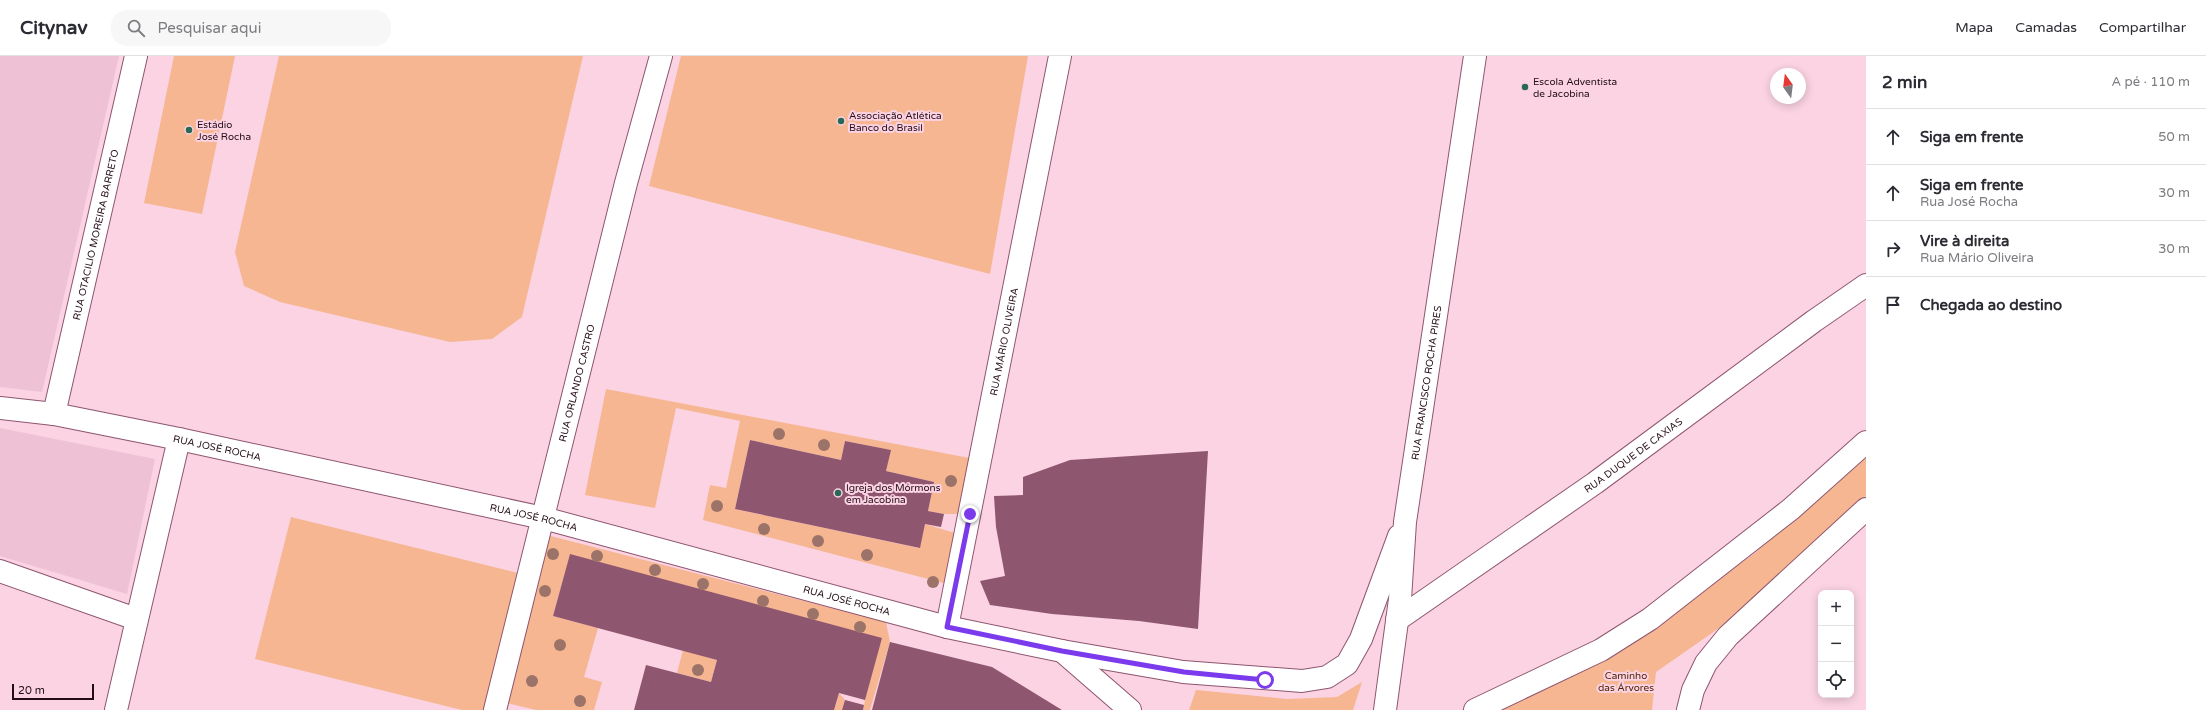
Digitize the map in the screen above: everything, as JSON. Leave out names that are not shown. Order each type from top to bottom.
[{"type":"street","name":"RUA OTACILIO MOREIRA BARRETO","points":[[54,414],[136,56]]},
{"type":"street","name":"RUA ORLANDO CASTRO","points":[[495,710],[626,183],[661,56]]},
{"type":"street","name":"RUA MÁRIO OLIVEIRA","points":[[947,627],[1060,56]]},
{"type":"street","name":"RUA FRANCISCO ROCHA PIRES","points":[[1385,710],[1403,570],[1405,522],[1474,56]]},
{"type":"street","name":"RUA DUQUE DE CAXIAS","points":[[1397,620],[1595,483],[1814,321],[1866,285]]},
{"type":"street","name":"RUA JOSÉ ROCHA","points":[[0,408],[54,414],[179,439],[543,518],[947,627],[1062,651],[1184,672],[1302,682],[1327,677],[1347,664],[1361,639],[1405,522]]},
{"type":"street","points":[[116,710],[179,439]]},
{"type":"street","points":[[1474,710],[1602,650],[1650,619],[1791,509],[1866,442]]},
{"type":"street","points":[[1688,710],[1692,690],[1706,663],[1728,636],[1866,508]]},
{"type":"street","points":[[0,571],[136,619]]},
{"type":"street","points":[[1062,651],[1130,710]]},
{"type":"shaded area","points":[[0,56],[119,56],[42,392],[0,387]]},
{"type":"shaded area","points":[[0,428],[155,459],[127,594],[0,556]]},
{"type":"green space","name":"Estádio José Rocha","points":[[174,56],[235,56],[202,214],[144,203]]},
{"type":"green space","points":[[279,56],[583,56],[522,317],[492,339],[450,342],[280,302],[244,286],[235,252]]},
{"type":"green space","name":"Associação Atlética Banco do Brasil","points":[[681,56],[1028,56],[990,274],[649,186]]},
{"type":"green space","points":[[606,389],[980,460],[969,514],[944,514],[928,511],[934,482],[886,471],[890,450],[845,441],[841,460],[750,440],[735,509],[919,548],[925,524],[965,536],[955,586],[703,520],[710,485],[726,488],[740,421],[676,408],[655,508],[585,495]]},
{"type":"green space","name":"Caminho das Árvores","points":[[1866,451],[1866,496],[1745,610],[1656,672],[1652,710],[1492,710],[1620,650],[1755,553]]},
{"type":"green space","points":[[291,517],[518,573],[484,710],[462,710],[255,659]]},
{"type":"green space","points":[[539,533],[886,622],[890,642],[870,710],[863,710],[865,700],[570,555],[553,616],[598,628],[584,677],[602,682],[594,710],[536,710],[498,701]]},
{"type":"green space","points":[[683,650],[717,660],[711,682],[677,673]]},
{"type":"green space","points":[[1362,682],[1353,710],[1189,710],[1196,690],[1287,699],[1337,697]]},
{"type":"green space","points":[[839,693],[845,700],[842,710],[834,710]]},
{"type":"building","points":[[750,440],[841,460],[845,441],[891,450],[886,471],[934,482],[928,511],[944,514],[941,527],[925,524],[920,548],[735,509]]},
{"type":"building","points":[[1208,451],[1198,629],[1139,621],[1052,614],[990,605],[980,581],[1005,576],[996,527],[994,496],[1023,495],[1023,477],[1070,460]]},
{"type":"building","points":[[570,554],[882,638],[865,700],[839,693],[834,710],[634,710],[646,665],[711,682],[717,660],[553,616]]},
{"type":"building","points":[[890,642],[992,667],[1062,710],[872,710]]},
{"type":"building","points":[[845,700],[864,705],[863,710],[842,710]]},
{"type":"place","name":"Escola Adventista de Jacobina","points":[[1525,87]]},
{"type":"place","name":"Associação Atlética Banco do Brasil","points":[[841,121]]},
{"type":"place","name":"Estádio José Rocha","points":[[189,130]]},
{"type":"place","name":"Igreja dos Mórmons em Jacobina","points":[[838,493]]},
{"type":"route","points":[[970,514],[947,627],[1062,651],[1184,672],[1265,680]]}]
